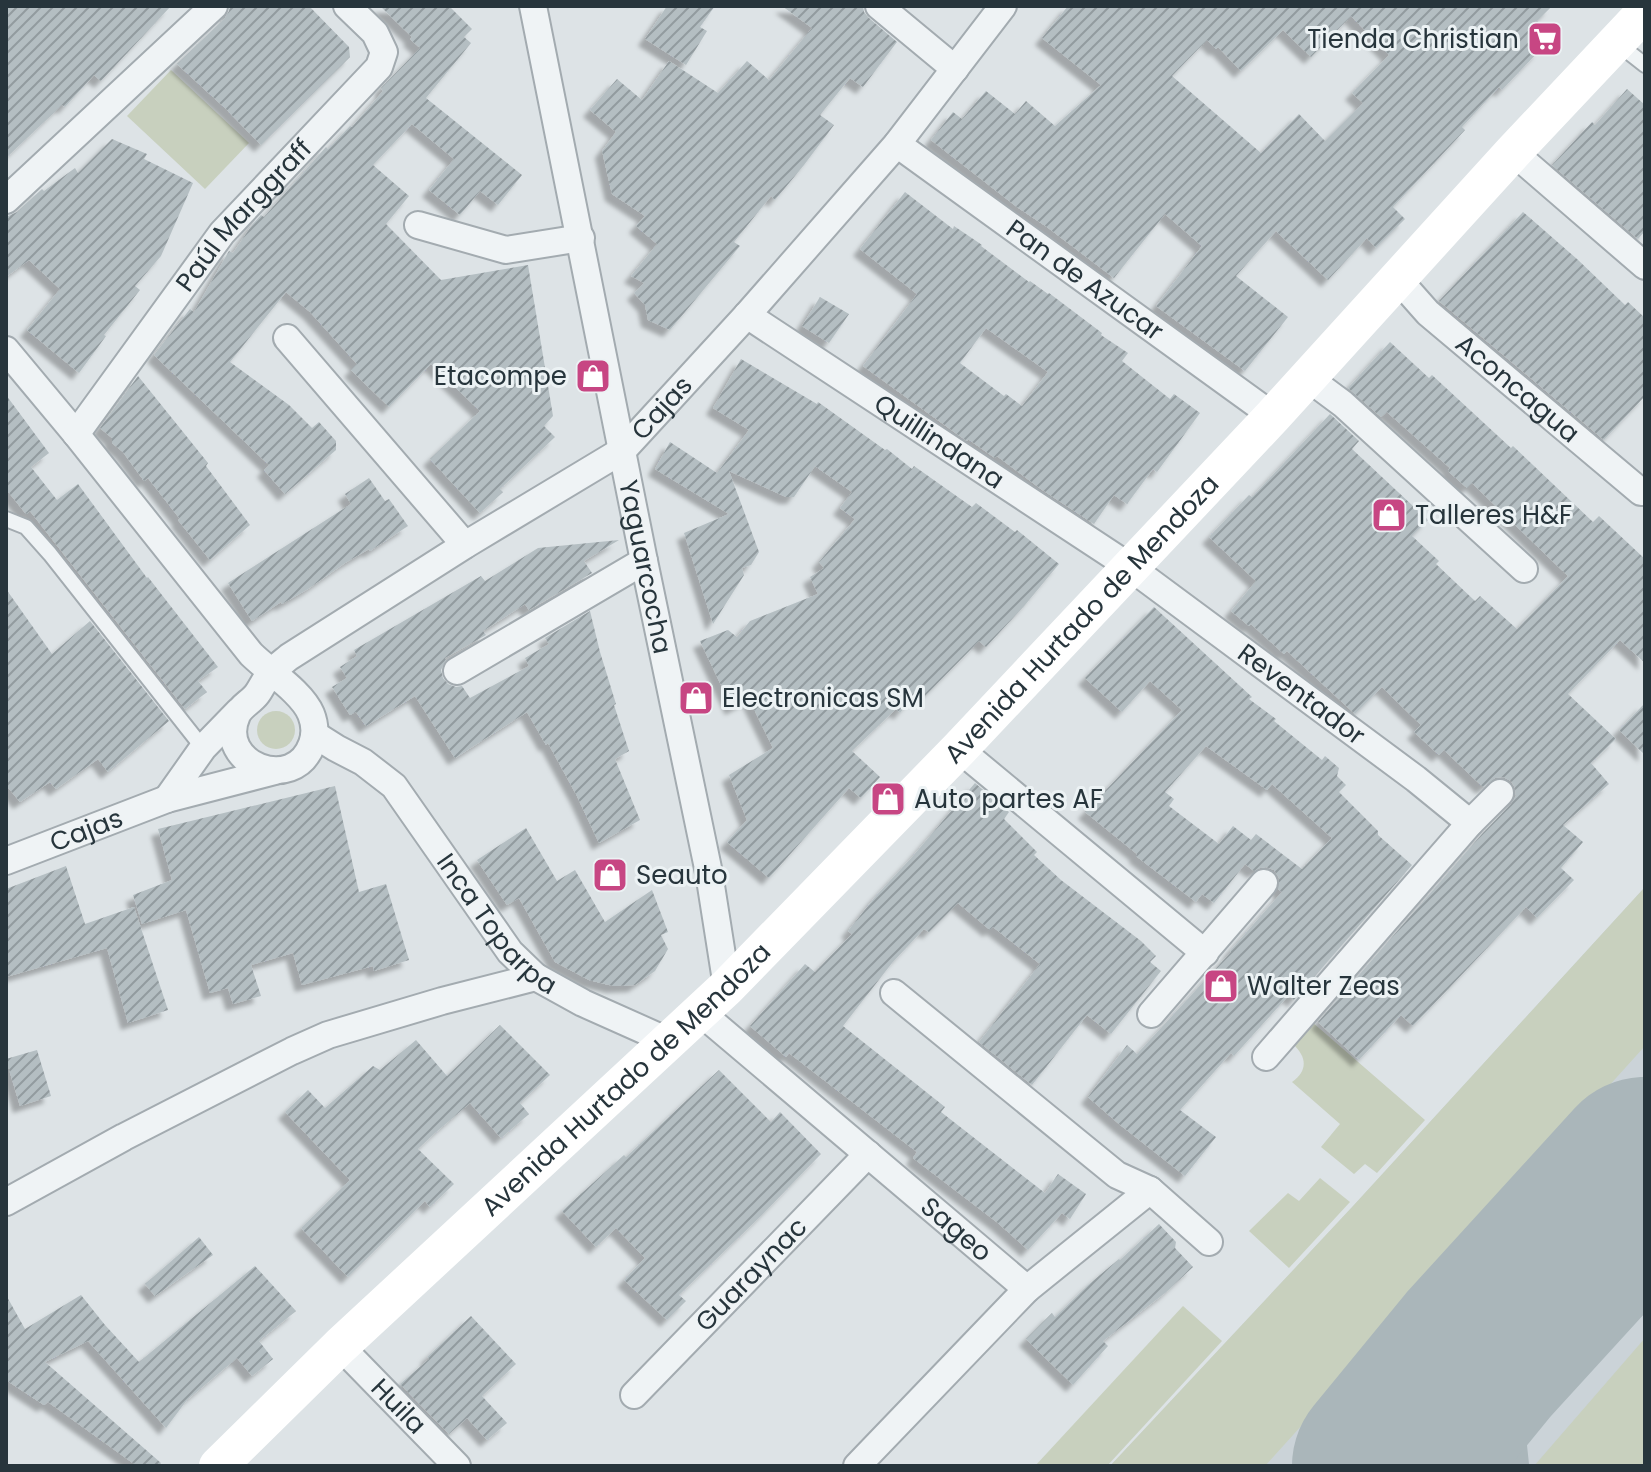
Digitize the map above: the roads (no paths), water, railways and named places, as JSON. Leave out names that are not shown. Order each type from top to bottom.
[{"type":"main road","name":"Avenida Hurtado de Mendoza","points":[[218,1466],[340,1346],[714,1000],[959,749],[1273,416],[1513,152],[1631,54],[1645,12]]},
{"type":"street","points":[[6,200],[214,6]]},
{"type":"street","name":"Paúl Marggraff","points":[[76,434],[222,233],[379,67],[384,52],[375,33],[347,6]]},
{"type":"street","name":"Yaguarcocha","points":[[533,6],[709,873],[714,1000]]},
{"type":"street","points":[[879,6],[955,69]]},
{"type":"street","name":"Cajas","points":[[167,799],[203,748],[255,697],[271,673],[289,657],[465,545],[623,450],[897,144],[1003,6]]},
{"type":"street","name":"Pan de Azucar","points":[[897,144],[1273,416]]},
{"type":"street","points":[[1513,152],[1645,266]]},
{"type":"street","points":[[418,225],[506,250],[581,238]]},
{"type":"street","name":"Aconcagua","points":[[1397,278],[1428,313],[1641,492],[1645,492]]},
{"type":"street","name":"Quillindana","points":[[747,315],[1130,567]]},
{"type":"street","points":[[287,338],[465,545]]},
{"type":"street","points":[[6,350],[225,624],[251,654],[290,687],[310,711],[315,726],[314,737]]},
{"type":"street","points":[[1308,378],[1343,404],[1524,569]]},
{"type":"street","points":[[457,671],[644,561]]},
{"type":"street","name":"Reventador","points":[[1130,567],[1416,779],[1470,823]]},
{"type":"street","points":[[238,712],[234,736],[241,754],[263,769],[277,771]]},
{"type":"street","name":"Cajas","points":[[6,861],[167,799],[290,768],[302,760],[314,737]]},
{"type":"street","name":"Inca Toparpa","points":[[314,737],[363,762],[394,786],[510,952],[536,977],[583,1003],[668,1041]]},
{"type":"street","points":[[959,749],[1205,953]]},
{"type":"street","points":[[1266,1057],[1470,823],[1500,793]]},
{"type":"street","points":[[1151,1014],[1264,883]]},
{"type":"street","points":[[6,1202],[138,1129],[328,1035],[536,977]]},
{"type":"street","points":[[894,993],[1117,1175],[1150,1190],[1209,1242]]},
{"type":"street","name":"Sageo","points":[[714,1000],[868,1154],[1027,1289]]},
{"type":"street","name":"Guaraynac","points":[[634,1395],[868,1154]]},
{"type":"street","points":[[857,1466],[1027,1289],[1150,1190]]},
{"type":"street","name":"Huila","points":[[340,1346],[457,1466]]},
{"type":"lane","points":[[6,519],[26,527],[50,554],[203,748]]},
{"type":"place","name":"Tienda Christian","points":[[1545,39]]},
{"type":"place","name":"Etacompe","points":[[593,376]]},
{"type":"place","name":"Talleres H&F","points":[[1389,515]]},
{"type":"place","name":"Electronicas SM","points":[[696,698]]},
{"type":"place","name":"Auto partes AF","points":[[888,799]]},
{"type":"place","name":"Seauto","points":[[610,875]]},
{"type":"place","name":"Walter Zeas","points":[[1221,986]]}]
